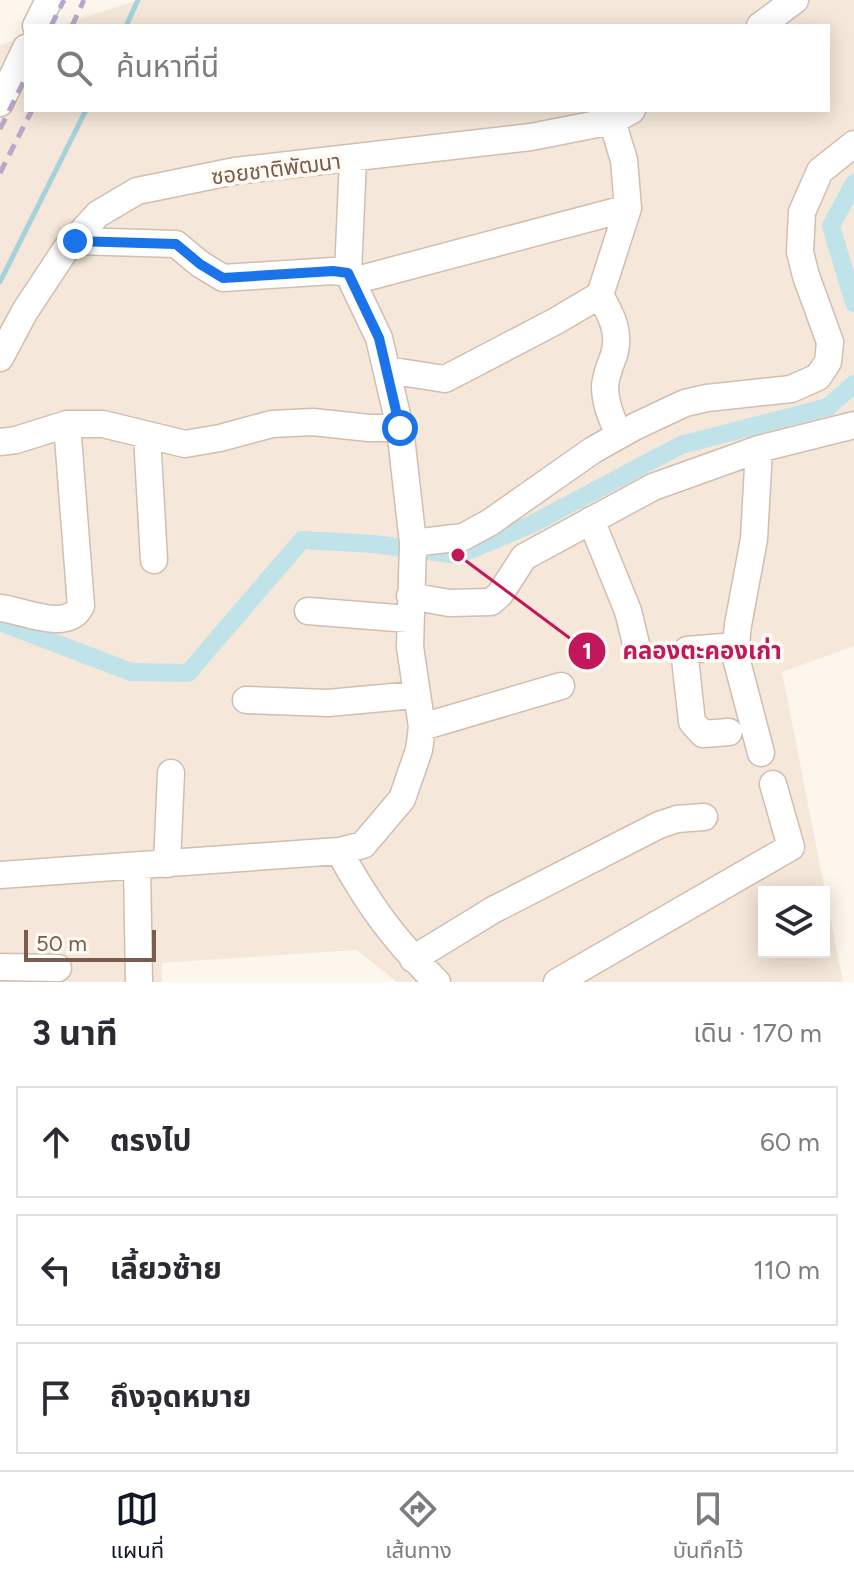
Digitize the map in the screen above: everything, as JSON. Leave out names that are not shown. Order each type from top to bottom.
[{"type":"street","points":[[37,24],[49,0]]},
{"type":"street","points":[[763,24],[795,0]]},
{"type":"street","points":[[0,103],[24,52]]},
{"type":"street","points":[[387,370],[445,379],[600,295],[628,208],[622,115]]},
{"type":"street","name":"ซอยชาติพัฒนา","points":[[0,358],[25,311],[66,249],[98,214],[137,191],[235,171],[531,137],[622,115]]},
{"type":"street","points":[[412,553],[463,537],[489,523],[593,450],[685,403],[791,389],[818,377],[828,362],[830,342],[800,252],[802,212],[820,171],[854,144]]},
{"type":"street","points":[[0,875],[339,851],[363,845],[402,799],[419,750],[422,727],[415,695],[410,608],[412,553],[400,428],[379,338],[351,277],[353,159]]},
{"type":"street","points":[[75,241],[176,244],[223,278],[333,271],[351,277],[628,208]]},
{"type":"street","points":[[600,295],[616,331],[616,343],[605,382],[608,407],[619,435]]},
{"type":"street","points":[[0,442],[67,424],[103,424],[185,444],[272,424],[313,422],[400,428]]},
{"type":"street","points":[[0,608],[60,619],[75,614],[81,606],[67,424]]},
{"type":"street","points":[[308,611],[491,602],[500,594],[524,557],[653,487],[759,449],[854,425]]},
{"type":"street","points":[[147,436],[154,560]]},
{"type":"street","points":[[759,449],[754,539],[735,654],[761,753]]},
{"type":"street","points":[[591,520],[628,611],[637,648]]},
{"type":"street","points":[[729,732],[703,734],[692,722],[685,659],[687,650],[736,646]]},
{"type":"street","points":[[422,727],[561,686]]},
{"type":"street","points":[[246,700],[328,703],[415,695]]},
{"type":"street","points":[[167,864],[171,773]]},
{"type":"street","points":[[557,982],[791,847],[773,784]]},
{"type":"street","points":[[339,851],[365,899],[423,974],[493,910],[659,825],[677,819],[704,817]]},
{"type":"street","points":[[137,866],[139,982]]},
{"type":"street","points":[[0,967],[58,968]]},
{"type":"shaded area","points":[[138,0],[854,0],[854,646],[782,672],[824,886],[758,886],[758,958],[830,958],[830,916],[843,982],[397,982],[357,950],[162,963],[162,982],[0,982],[0,45],[24,38],[24,112],[830,112],[830,24],[64,24]]},
{"type":"waterway","points":[[127,24],[138,0]]},
{"type":"waterway","points":[[0,282],[85,112]]},
{"type":"waterway","points":[[854,183],[831,226],[854,303]]},
{"type":"waterway","points":[[0,622],[131,672],[188,673],[302,540],[374,544],[458,555],[532,524],[681,445],[828,407],[854,384]]},
{"type":"railway","points":[[52,24],[64,0]]},
{"type":"railway","points":[[73,24],[84,0]]},
{"type":"railway","points":[[0,129],[24,81]]},
{"type":"railway","points":[[0,173],[31,112]]},
{"type":"place","name":"คลองตะคองเก่า","points":[[458,555]]},
{"type":"route","points":[[75,241],[176,244],[223,278],[333,271],[348,273],[379,338],[400,428]]}]
